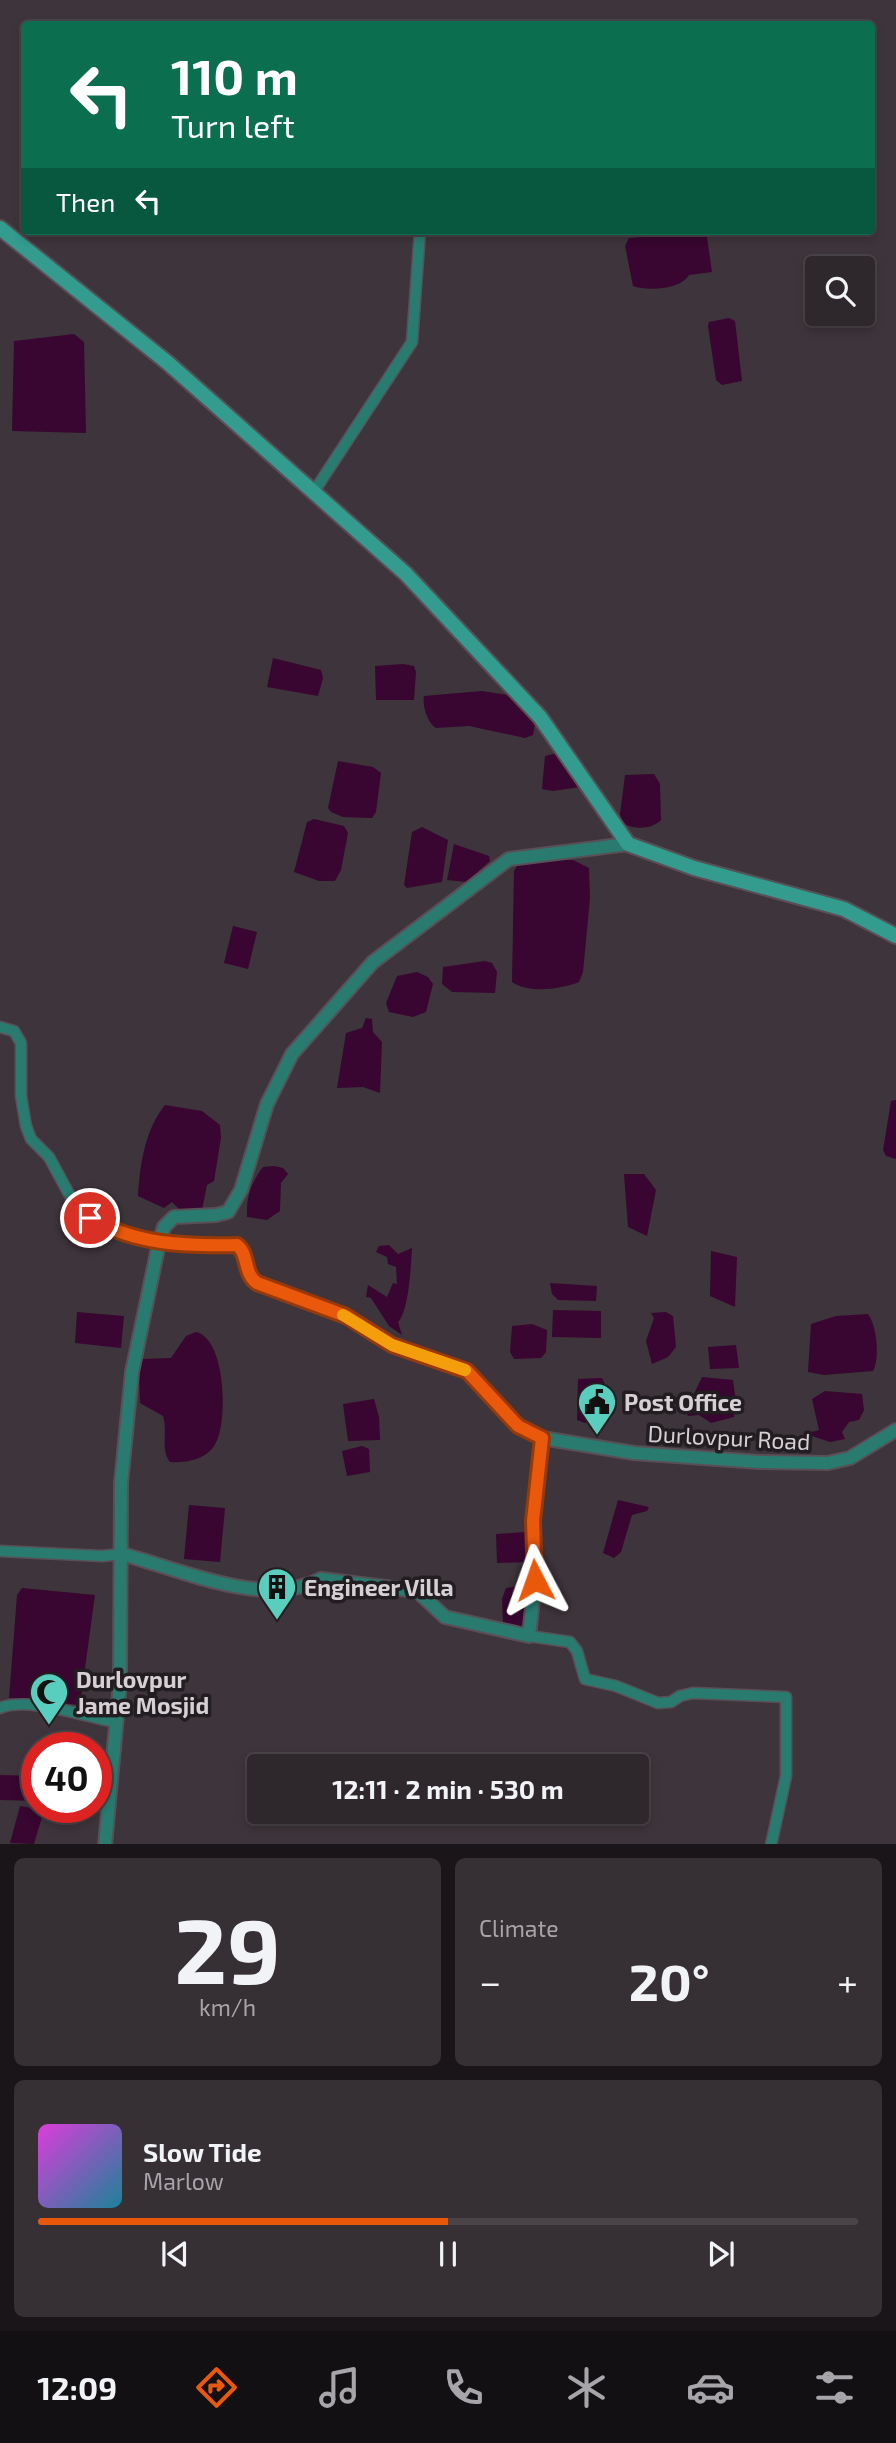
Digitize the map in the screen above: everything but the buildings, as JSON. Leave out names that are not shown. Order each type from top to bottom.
[{"type":"main road","points":[[0,228],[169,363],[407,574],[540,717],[628,844],[694,867],[844,909],[896,936]]},
{"type":"street","points":[[315,490],[412,342],[420,235]]},
{"type":"street","points":[[106,1844],[116,1722],[122,1554],[121,1483],[132,1372],[164,1227],[174,1217],[228,1212],[241,1190],[267,1104],[292,1054],[373,962],[509,859],[628,844]]},
{"type":"street","points":[[0,1027],[14,1031],[21,1043],[21,1096],[31,1139],[49,1157],[75,1205],[110,1230],[159,1243],[237,1245],[243,1251],[252,1280],[346,1316],[392,1345],[467,1371],[518,1426],[542,1438],[533,1521],[535,1580],[529,1636]]},
{"type":"street","name":"Durlovpur Road","points":[[542,1438],[634,1453],[760,1462],[828,1463],[850,1458],[896,1430]]},
{"type":"street","points":[[0,1551],[102,1556],[122,1554],[244,1587],[279,1590],[307,1586],[321,1579],[333,1579],[379,1588],[417,1591],[445,1617],[529,1636],[570,1642],[577,1651],[585,1679],[616,1686],[658,1703],[671,1702],[680,1696],[693,1693],[786,1697],[786,1776],[771,1844]]},
{"type":"street","points":[[0,1708],[8,1705],[35,1705],[116,1722]]},
{"type":"shaded area","points":[[665,235],[707,237],[712,272],[689,275],[679,284],[663,288],[633,286],[625,246],[629,238]]},
{"type":"shaded area","points":[[729,318],[735,321],[742,381],[722,385],[716,380],[708,326],[709,322]]},
{"type":"shaded area","points":[[74,334],[84,342],[86,433],[12,431],[14,341]]},
{"type":"shaded area","points":[[273,658],[321,670],[323,678],[318,696],[267,687]]},
{"type":"shaded area","points":[[375,666],[414,666],[416,672],[414,700],[376,700]]},
{"type":"shaded area","points":[[482,691],[508,695],[535,724],[533,735],[525,738],[469,726],[436,728],[428,719],[424,696]]},
{"type":"shaded area","points":[[557,753],[582,785],[580,787],[553,791],[542,789],[545,756]]},
{"type":"shaded area","points":[[338,761],[373,767],[381,773],[376,812],[372,818],[343,817],[328,808]]},
{"type":"shaded area","points":[[654,774],[660,784],[661,820],[653,826],[643,828],[623,824],[620,814],[625,775]]},
{"type":"shaded area","points":[[314,819],[344,826],[348,833],[341,870],[335,881],[319,881],[294,872],[307,822]]},
{"type":"shaded area","points":[[422,827],[448,840],[442,882],[407,888],[404,885],[412,832]]},
{"type":"shaded area","points":[[454,844],[489,856],[490,861],[466,882],[447,880]]},
{"type":"shaded area","points":[[536,860],[573,860],[589,868],[590,898],[583,972],[579,982],[564,987],[536,989],[512,982],[514,871],[518,864]]},
{"type":"shaded area","points":[[233,926],[257,932],[248,969],[224,963]]},
{"type":"shaded area","points":[[485,961],[492,963],[497,972],[495,993],[452,992],[442,984],[443,967]]},
{"type":"shaded area","points":[[417,972],[428,977],[433,984],[426,1012],[413,1017],[389,1012],[386,1003],[397,976]]},
{"type":"shaded area","points":[[366,1018],[372,1019],[373,1032],[382,1042],[380,1093],[363,1087],[337,1088],[346,1033],[362,1028]]},
{"type":"shaded area","points":[[896,1100],[896,1159],[886,1156],[883,1150],[891,1101]]},
{"type":"shaded area","points":[[165,1105],[202,1111],[220,1125],[221,1138],[214,1181],[207,1185],[202,1210],[179,1209],[172,1202],[164,1208],[138,1196],[148,1136]]},
{"type":"shaded area","points":[[263,1167],[283,1168],[288,1174],[281,1183],[280,1211],[267,1220],[247,1217],[248,1197],[255,1179]]},
{"type":"shaded area","points":[[624,1174],[644,1174],[656,1190],[647,1236],[628,1227]]},
{"type":"shaded area","points":[[389,1245],[398,1254],[412,1248],[407,1298],[398,1322],[402,1335],[389,1326],[371,1298],[366,1297],[368,1285],[387,1297],[393,1283],[397,1284],[396,1267],[388,1264],[387,1257],[376,1252],[379,1246]]},
{"type":"shaded area","points":[[711,1251],[737,1257],[735,1307],[710,1296]]},
{"type":"shaded area","points":[[550,1283],[597,1286],[596,1301],[558,1300],[552,1294]]},
{"type":"shaded area","points":[[553,1310],[601,1311],[601,1338],[552,1337]]},
{"type":"shaded area","points":[[77,1312],[124,1316],[121,1348],[75,1343]]},
{"type":"shaded area","points":[[666,1312],[673,1316],[676,1347],[668,1357],[652,1364],[646,1341],[654,1318],[651,1313]]},
{"type":"shaded area","points":[[868,1314],[874,1326],[876,1342],[873,1371],[824,1375],[808,1372],[811,1324],[836,1316]]},
{"type":"shaded area","points":[[532,1324],[547,1330],[546,1352],[541,1358],[514,1359],[510,1352],[512,1326]]},
{"type":"shaded area","points":[[196,1332],[206,1338],[214,1349],[219,1365],[223,1402],[219,1435],[214,1446],[205,1455],[188,1461],[170,1462],[165,1452],[163,1416],[140,1403],[139,1370],[143,1359],[171,1358],[186,1336]]},
{"type":"shaded area","points":[[736,1345],[739,1368],[710,1369],[708,1347]]},
{"type":"shaded area","points":[[702,1377],[733,1380],[736,1402],[734,1417],[711,1423],[699,1415],[688,1416],[687,1411],[704,1411],[704,1402],[693,1396]]},
{"type":"shaded area","points":[[602,1378],[606,1386],[600,1419],[585,1423],[577,1420],[578,1379]]},
{"type":"shaded area","points":[[825,1391],[862,1394],[864,1410],[859,1420],[849,1422],[842,1432],[845,1439],[830,1442],[812,1436],[811,1432],[819,1430],[812,1399]]},
{"type":"shaded area","points":[[374,1399],[379,1417],[380,1440],[348,1441],[343,1404]]},
{"type":"shaded area","points":[[362,1446],[369,1449],[370,1472],[347,1476],[342,1451]]},
{"type":"shaded area","points":[[618,1500],[649,1507],[647,1511],[632,1515],[621,1552],[614,1558],[603,1553]]},
{"type":"shaded area","points":[[189,1505],[225,1508],[220,1562],[184,1559]]},
{"type":"shaded area","points":[[526,1532],[529,1562],[497,1563],[496,1534]]},
{"type":"shaded area","points":[[529,1587],[525,1628],[503,1625],[502,1599],[506,1588]]},
{"type":"shaded area","points":[[22,1588],[95,1595],[80,1705],[9,1698],[17,1595]]},
{"type":"shaded area","points":[[0,1775],[21,1776],[21,1801],[0,1800]]},
{"type":"shaded area","points":[[21,1806],[21,1823],[40,1823],[34,1844],[10,1843]]},
{"type":"slow traffic","points":[[343,1315],[392,1345],[425,1354],[465,1370]]},
{"type":"place","name":"Post Office","points":[[597,1436]]},
{"type":"place","name":"Engineer Villa","points":[[277,1621]]},
{"type":"place","name":"Durlovpur Jame Mosjid","points":[[49,1726]]},
{"type":"route","points":[[90,1218],[110,1230],[140,1240],[174,1244],[237,1245],[243,1251],[247,1272],[257,1283],[346,1316],[392,1345],[425,1354],[467,1371],[489,1391],[518,1426],[542,1438],[533,1521],[532,1559],[535,1580]]}]
